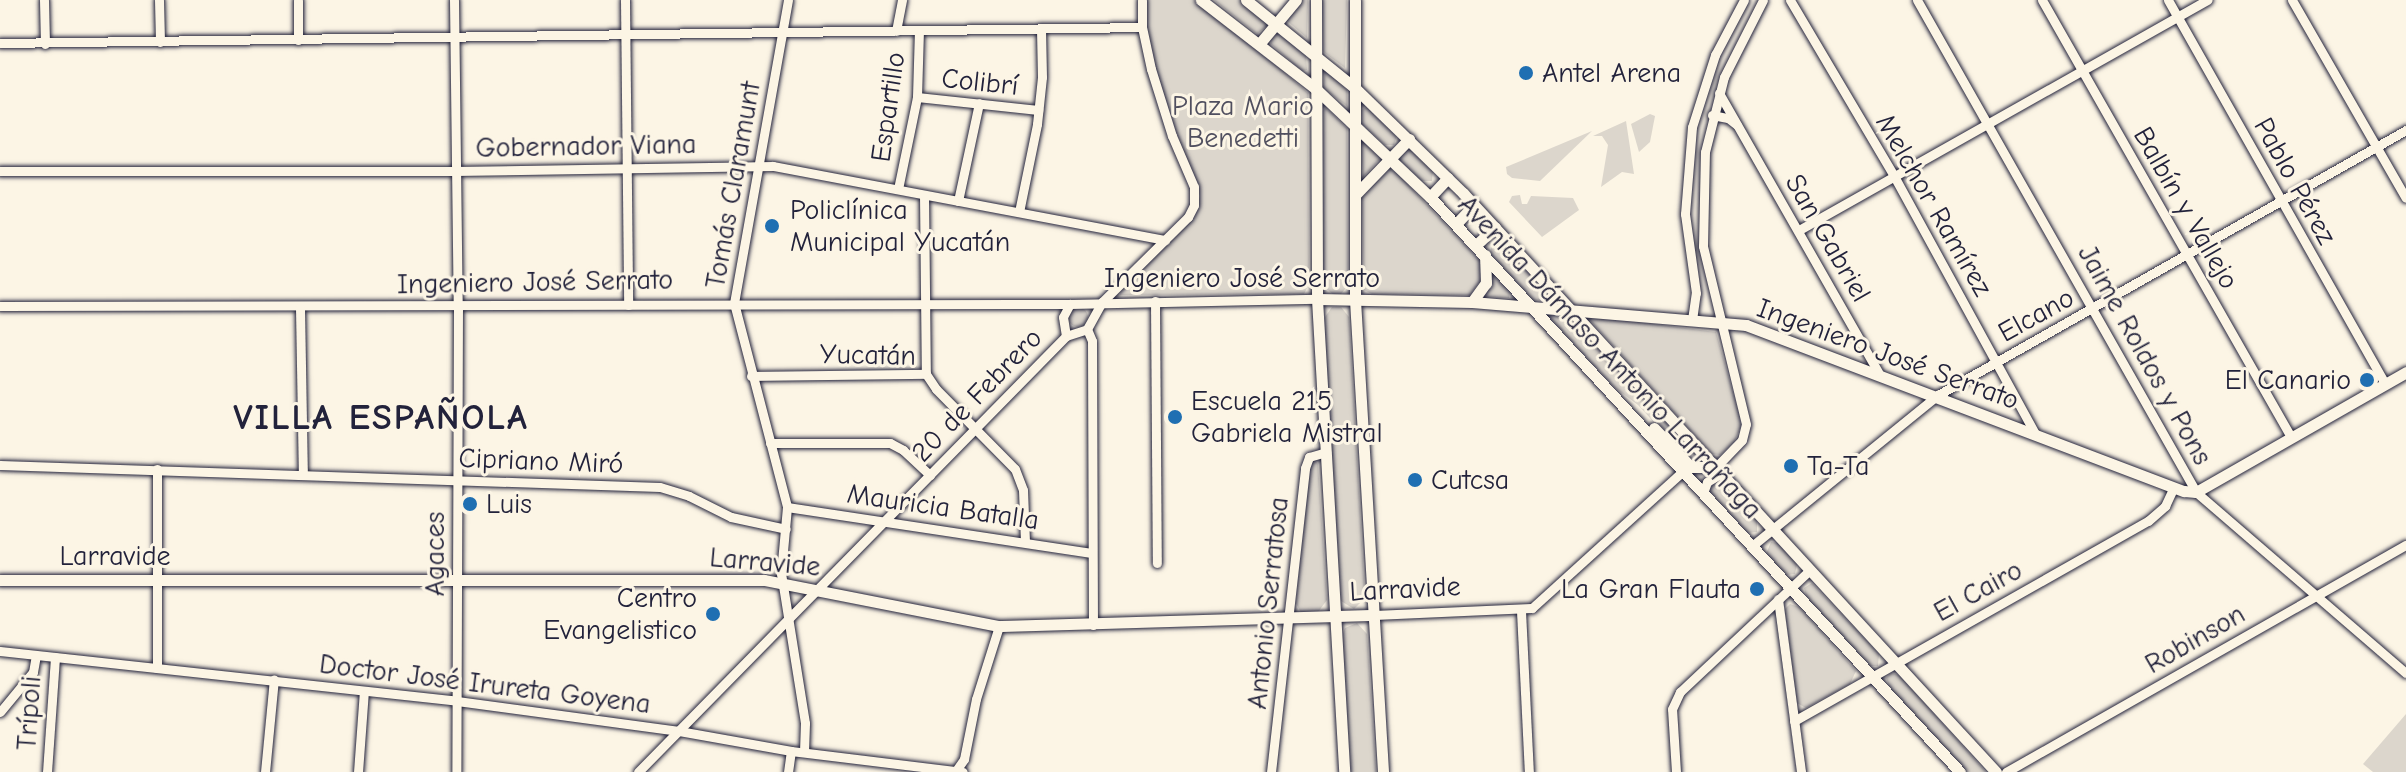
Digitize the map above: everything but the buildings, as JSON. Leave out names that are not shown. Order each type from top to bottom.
[{"type":"street","points":[[44,0],[45,44]]},
{"type":"street","points":[[159,0],[160,42]]},
{"type":"street","points":[[298,0],[298,40]]},
{"type":"street","name":"Agaces","points":[[454,0],[458,307],[456,772]]},
{"type":"street","points":[[625,0],[628,305]]},
{"type":"street","name":"Tomás Claramunt","points":[[788,0],[734,303],[787,507],[782,582],[805,723],[804,752]]},
{"type":"street","name":"Espartillo","points":[[896,31],[902,0]]},
{"type":"street","name":"20 de Febrero","points":[[638,772],[1066,336],[1087,329],[1102,302],[1188,217],[1195,198],[1158,94],[1142,27],[1142,0]]},
{"type":"street","name":"Avenida Dámaso Antonio Larrañaga","points":[[1201,0],[1316,89],[1430,197],[1960,772]]},
{"type":"street","name":"Avenida Dámaso Antonio Larrañaga","points":[[1246,0],[1355,88],[1448,178],[1996,772]]},
{"type":"street","points":[[1260,43],[1296,0]]},
{"type":"street","points":[[1316,0],[1317,299],[1344,772]]},
{"type":"street","points":[[1355,0],[1355,300],[1383,772]]},
{"type":"street","points":[[1692,320],[1696,293],[1685,214],[1692,127],[1705,81],[1744,0]]},
{"type":"street","points":[[1703,493],[1707,482],[1742,440],[1746,424],[1713,295],[1702,227],[1702,184],[1708,131],[1719,93],[1747,25],[1763,0]]},
{"type":"street","name":"Melchor Ramírez","points":[[1790,0],[1894,176],[2035,434]]},
{"type":"street","name":"Jaime Roldos y Pons","points":[[1917,0],[2196,492],[2314,597],[2402,663],[2406,673]]},
{"type":"street","name":"Balbín y Vallejo","points":[[2042,0],[2291,437]]},
{"type":"street","name":"Pablo Pérez","points":[[2168,0],[2385,383]]},
{"type":"street","points":[[1799,230],[2208,0]]},
{"type":"street","points":[[2292,0],[2406,198]]},
{"type":"street","points":[[1733,18],[1747,25]]},
{"type":"street","points":[[0,43],[1142,27]]},
{"type":"street","points":[[1019,212],[1038,110],[1041,29]]},
{"type":"street","name":"Espartillo","points":[[898,189],[917,97],[919,31]]},
{"type":"street","name":"San Gabriel","points":[[1719,93],[1879,373]]},
{"type":"street","name":"Colibrí","points":[[917,97],[1038,110]]},
{"type":"street","points":[[958,201],[979,103]]},
{"type":"street","points":[[1712,115],[1728,118],[1738,126]]},
{"type":"street","points":[[1692,127],[1708,131]]},
{"type":"street","name":"Elcano","points":[[1752,546],[1938,395],[2406,130]]},
{"type":"street","points":[[1355,195],[1409,139]]},
{"type":"street","name":"Gobernador Viana","points":[[0,171],[454,171],[757,166],[898,189],[1165,240]]},
{"type":"street","points":[[1430,197],[1448,178]]},
{"type":"street","points":[[924,195],[926,374]]},
{"type":"street","points":[[1456,224],[1474,205]]},
{"type":"street","points":[[1472,302],[1486,283],[1480,250],[1495,227]]},
{"type":"street","name":"Ingeniero José Serrato","points":[[0,306],[300,308],[734,303],[1070,304],[1317,299],[1532,305],[1765,330],[2173,489],[2196,492]]},
{"type":"street","points":[[1155,301],[1157,563]]},
{"type":"street","name":"Ingeniero José Serrato","points":[[1066,336],[1063,317],[1070,304]]},
{"type":"street","points":[[300,308],[303,475]]},
{"type":"street","points":[[1087,329],[1092,341],[1093,625]]},
{"type":"street","points":[[2196,492],[2406,372]]},
{"type":"street","name":"Yucatán","points":[[751,376],[926,374],[936,389],[1020,478],[1025,541]]},
{"type":"street","points":[[1628,411],[1641,414],[1691,467],[1719,470]]},
{"type":"street","points":[[770,443],[890,443],[903,450],[930,475]]},
{"type":"street","name":"Antonio Serratosa","points":[[1271,772],[1305,468],[1309,457],[1326,452]]},
{"type":"street","name":"Cipriano Miró","points":[[0,465],[660,487],[689,496],[731,517],[786,529]]},
{"type":"street","points":[[157,469],[157,668]]},
{"type":"street","points":[[1529,772],[1521,611],[1547,598],[1683,471]]},
{"type":"street","name":"El Cairo","points":[[1794,721],[2148,521],[2159,513],[2173,489]]},
{"type":"street","name":"Mauricia Batalla","points":[[787,507],[1092,553]]},
{"type":"street","name":"Robinson","points":[[2006,772],[2406,545]]},
{"type":"street","points":[[1676,772],[1672,709],[1680,692],[1810,570]]},
{"type":"street","name":"Larravide","points":[[0,580],[782,582],[999,626],[1288,620],[1503,608],[1521,611]]},
{"type":"street","points":[[1778,599],[1801,772]]},
{"type":"street","points":[[955,772],[964,759],[976,699],[999,626]]},
{"type":"street","name":"Doctor José Irureta Goyena","points":[[0,651],[457,701],[679,731],[791,751],[963,772]]},
{"type":"street","points":[[0,712],[33,672],[36,655]]},
{"type":"street","name":"Trípoli","points":[[47,772],[55,657]]},
{"type":"street","points":[[265,772],[274,679]]},
{"type":"street","points":[[358,772],[364,691]]},
{"type":"street","points":[[788,772],[791,751]]},
{"type":"green space","name":"Plaza Mario Benedetti","points":[[1146,0],[1194,0],[1308,93],[1309,284],[1304,294],[1120,295],[1121,289],[1196,211],[1200,196],[1160,87],[1146,27]]},
{"type":"green space","points":[[1214,0],[1240,0],[1268,25],[1257,34]]},
{"type":"green space","points":[[1301,0],[1308,0],[1307,38],[1286,20]]},
{"type":"green space","points":[[1322,0],[1347,0],[1345,68],[1321,50]]},
{"type":"green space","points":[[1278,33],[1306,54],[1307,70],[1302,71],[1271,44],[1270,39]]},
{"type":"green space","points":[[1325,70],[1347,90],[1347,106],[1323,88]]},
{"type":"green space","points":[[1367,107],[1397,135],[1394,145],[1385,145],[1362,124],[1361,110]]},
{"type":"green space","points":[[1326,108],[1347,128],[1348,285],[1341,294],[1334,295],[1323,286],[1322,111]]},
{"type":"green space","points":[[1650,114],[1655,116],[1650,142],[1639,152],[1631,124]]},
{"type":"green space","points":[[1626,121],[1634,174],[1622,172],[1601,187],[1608,145],[1602,136],[1593,136]]},
{"type":"green space","points":[[1592,131],[1540,181],[1512,178],[1507,174],[1506,167]]},
{"type":"green space","points":[[1361,142],[1381,158],[1363,177]]},
{"type":"green space","points":[[1408,146],[1433,169],[1432,181],[1421,181],[1398,158]]},
{"type":"green space","points":[[1389,169],[1397,173],[1480,261],[1482,278],[1470,295],[1372,294],[1364,290],[1362,197]]},
{"type":"green space","points":[[1520,195],[1522,204],[1527,204],[1531,196],[1573,198],[1579,210],[1542,237],[1509,202],[1512,196]]},
{"type":"green space","points":[[1493,241],[1500,241],[1555,302],[1533,300],[1490,253]]},
{"type":"green space","points":[[1492,274],[1510,292],[1509,298],[1482,297]]},
{"type":"green space","points":[[1078,307],[1085,310],[1088,317],[1085,324],[1078,327],[1071,324],[1068,317],[1071,310]]},
{"type":"green space","points":[[1332,307],[1341,307],[1349,317],[1365,598],[1354,609],[1341,601],[1323,320]]},
{"type":"green space","points":[[1551,313],[1560,315],[1605,355],[1700,460],[1685,456],[1638,405],[1614,387],[1550,318]]},
{"type":"green space","points":[[1588,318],[1716,332],[1740,417],[1741,427],[1734,442],[1720,455],[1712,454]]},
{"type":"green space","points":[[1315,460],[1318,464],[1327,600],[1318,612],[1301,613],[1296,603],[1310,464]]},
{"type":"green space","points":[[1717,479],[1757,521],[1757,532],[1746,533],[1710,491],[1711,484]]},
{"type":"green space","points":[[1771,542],[1779,543],[1797,564],[1795,574],[1786,575],[1766,554]]},
{"type":"green space","points":[[1812,583],[1879,654],[1878,666],[1870,666],[1807,599],[1804,588]]},
{"type":"green space","points":[[1790,604],[1799,607],[1856,671],[1850,684],[1806,708],[1797,703],[1784,610]]},
{"type":"green space","points":[[1357,623],[1367,634],[1376,772],[1351,772],[1342,636],[1345,628]]},
{"type":"green space","points":[[1891,673],[1899,675],[1986,772],[1966,772],[1891,690],[1886,678]]},
{"type":"green space","points":[[2406,714],[2406,772],[2373,772],[2363,764]]},
{"type":"place","name":"Antel Arena","points":[[1526,73]]},
{"type":"place","name":"Policlínica Municipal Yucatán","points":[[772,226]]},
{"type":"place","name":"El Canario","points":[[2367,380]]},
{"type":"place","name":"Escuela 215 Gabriela Mistral","points":[[1175,417]]},
{"type":"place","name":"Ta-Ta","points":[[1791,466]]},
{"type":"place","name":"Cutcsa","points":[[1415,480]]},
{"type":"place","name":"Luis","points":[[470,504]]},
{"type":"place","name":"La Gran Flauta","points":[[1757,589]]},
{"type":"place","name":"Centro Evangelistico","points":[[713,614]]},
{"type":"district","name":"VILLA ESPAÑOLA","points":[[381,418]]}]
